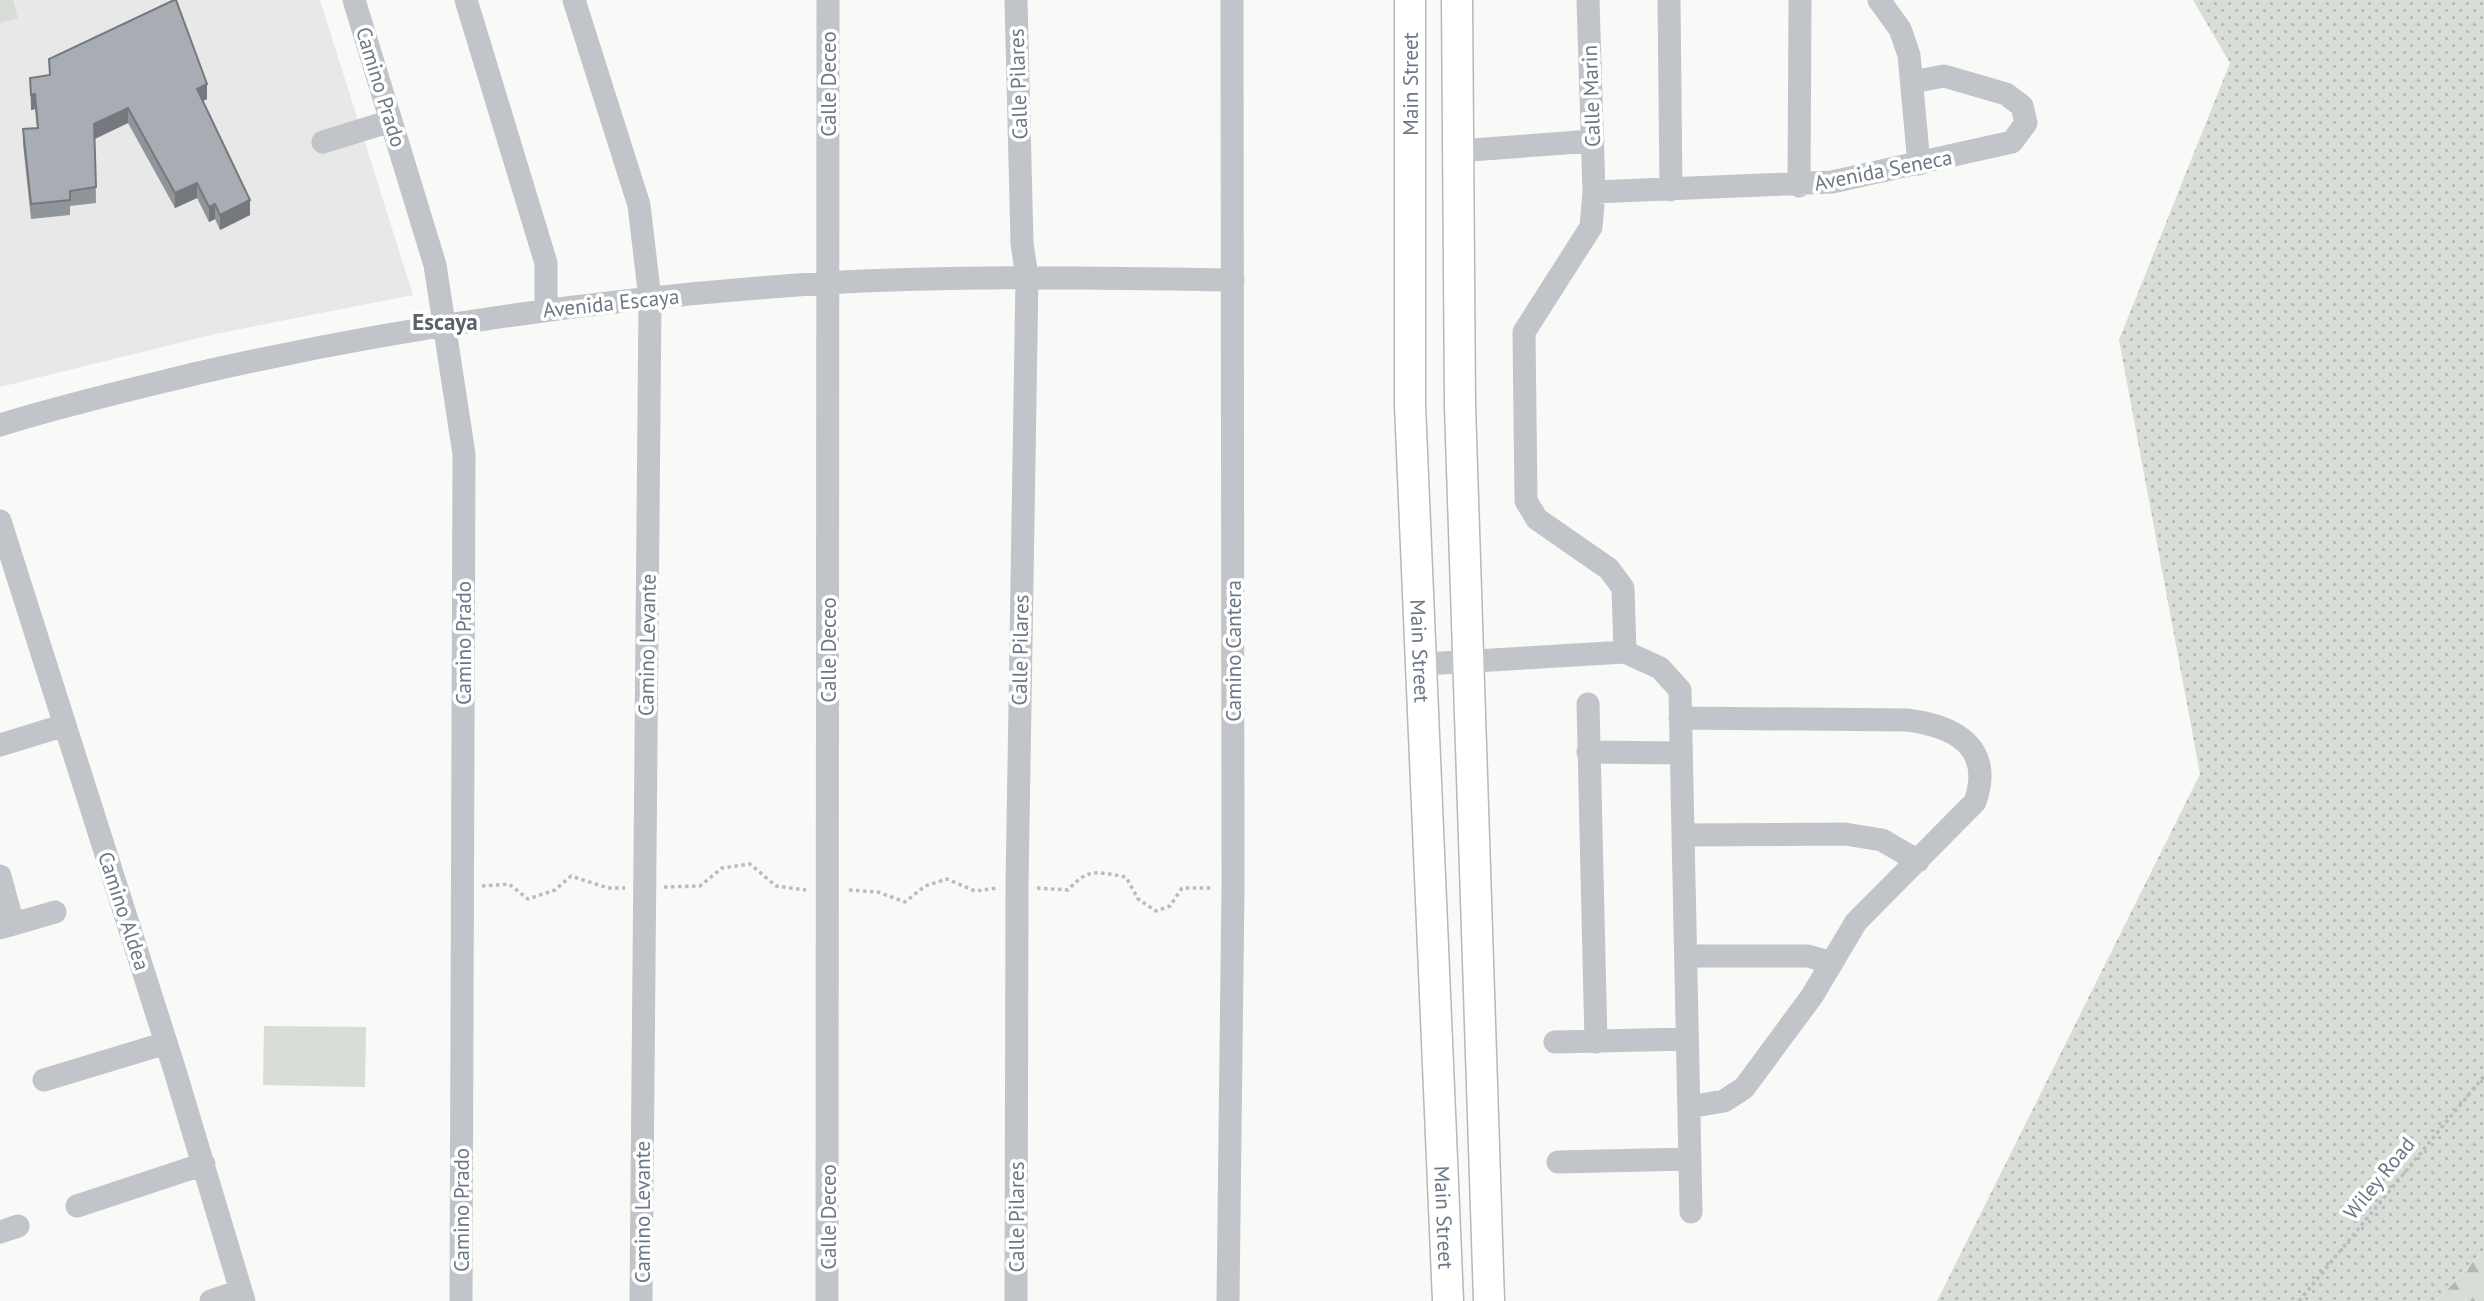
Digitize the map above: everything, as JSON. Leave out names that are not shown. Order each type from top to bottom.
[{"type":"main road","name":"Main Street","points":[[1410,0],[1410,405],[1424,664],[1448,1301]]},
{"type":"main road","name":"Main Street","points":[[1457,0],[1460,407],[1489,1301]]},
{"type":"street","name":"Camino Prado","points":[[354,0],[435,265],[464,454],[461,1301]]},
{"type":"street","points":[[466,0],[546,263],[547,309]]},
{"type":"street","name":"Camino Levante","points":[[574,0],[639,205],[650,299],[641,1301]]},
{"type":"street","name":"Calle Deceo","points":[[827,1301],[828,0]]},
{"type":"street","name":"Calle Pilares","points":[[1016,0],[1022,243],[1027,277],[1017,886],[1016,1301]]},
{"type":"street","name":"Camino Cantera","points":[[1228,1301],[1233,887],[1232,0]]},
{"type":"street","name":"Calle Marin","points":[[1588,0],[1594,192],[1591,227],[1524,332],[1526,500],[1537,519],[1609,569],[1623,588],[1625,652]]},
{"type":"street","points":[[1669,0],[1671,190]]},
{"type":"street","points":[[1799,186],[1800,0]]},
{"type":"street","points":[[1879,0],[1900,29],[1909,55],[1919,164]]},
{"type":"street","name":"Avenida Seneca","points":[[1594,192],[1799,186],[1832,182],[2012,142],[2026,123],[2022,106],[2006,94],[1944,76],[1912,82]]},
{"type":"street","points":[[324,142],[391,121]]},
{"type":"street","points":[[1457,151],[1593,141]]},
{"type":"street","name":"Avenida Escaya","points":[[0,425],[236,365],[445,324],[547,309],[827,283],[1027,277],[1233,280]]},
{"type":"street","name":"Camino Aldea","points":[[0,521],[204,1164],[243,1296]]},
{"type":"street","points":[[1424,664],[1625,652],[1660,668],[1680,690],[1691,1212]]},
{"type":"street","points":[[1588,704],[1596,1042]]},
{"type":"street","points":[[1680,718],[1907,720],[1938,724],[1959,736],[1979,761],[1982,781],[1975,802],[1856,922],[1812,996],[1744,1088],[1724,1101],[1689,1107]]},
{"type":"street","points":[[0,745],[65,724]]},
{"type":"street","points":[[1588,752],[1681,753]]},
{"type":"street","points":[[1683,835],[1845,834],[1882,840],[1918,860]]},
{"type":"street","points":[[0,876],[7,926],[55,912]]},
{"type":"street","points":[[1686,956],[1808,956],[1832,963]]},
{"type":"street","points":[[1555,1042],[1687,1039]]},
{"type":"street","points":[[44,1080],[166,1043]]},
{"type":"street","points":[[1558,1162],[1690,1160]]},
{"type":"street","points":[[77,1206],[204,1164]]},
{"type":"street","points":[[211,1301],[243,1296]]},
{"type":"path","points":[[463,887],[509,884],[528,899],[555,890],[571,876],[608,888],[700,886],[722,868],[750,864],[776,886],[793,891],[829,889],[878,892],[905,902],[925,886],[947,879],[975,891],[1017,886],[1068,890],[1081,876],[1096,871],[1126,877],[1138,899],[1156,911],[1170,906],[1182,888],[1233,887]]},
{"type":"path","name":"Wiley Road","points":[[2299,1301],[2484,1076]]},
{"type":"shaded area","points":[[0,0],[320,0],[413,295],[215,334],[0,387]]},
{"type":"green space","points":[[0,0],[13,0],[18,18],[0,23]]},
{"type":"green space","points":[[2193,0],[2484,0],[2484,1250],[2437,1301],[1937,1301],[2200,774],[2119,340],[2230,63]]},
{"type":"green space","points":[[264,1026],[366,1027],[365,1087],[263,1085]]},
{"type":"green space","points":[[2484,1250],[2484,1301],[2437,1301]]},
{"type":"building","points":[[174,0],[207,84],[197,89],[250,200],[220,215],[215,204],[209,207],[197,183],[175,193],[128,108],[94,124],[96,187],[70,191],[70,200],[31,204],[23,129],[38,128],[35,94],[31,95],[30,78],[50,75],[49,59]]},
{"type":"district","name":"Escaya","points":[[445,321]]}]
